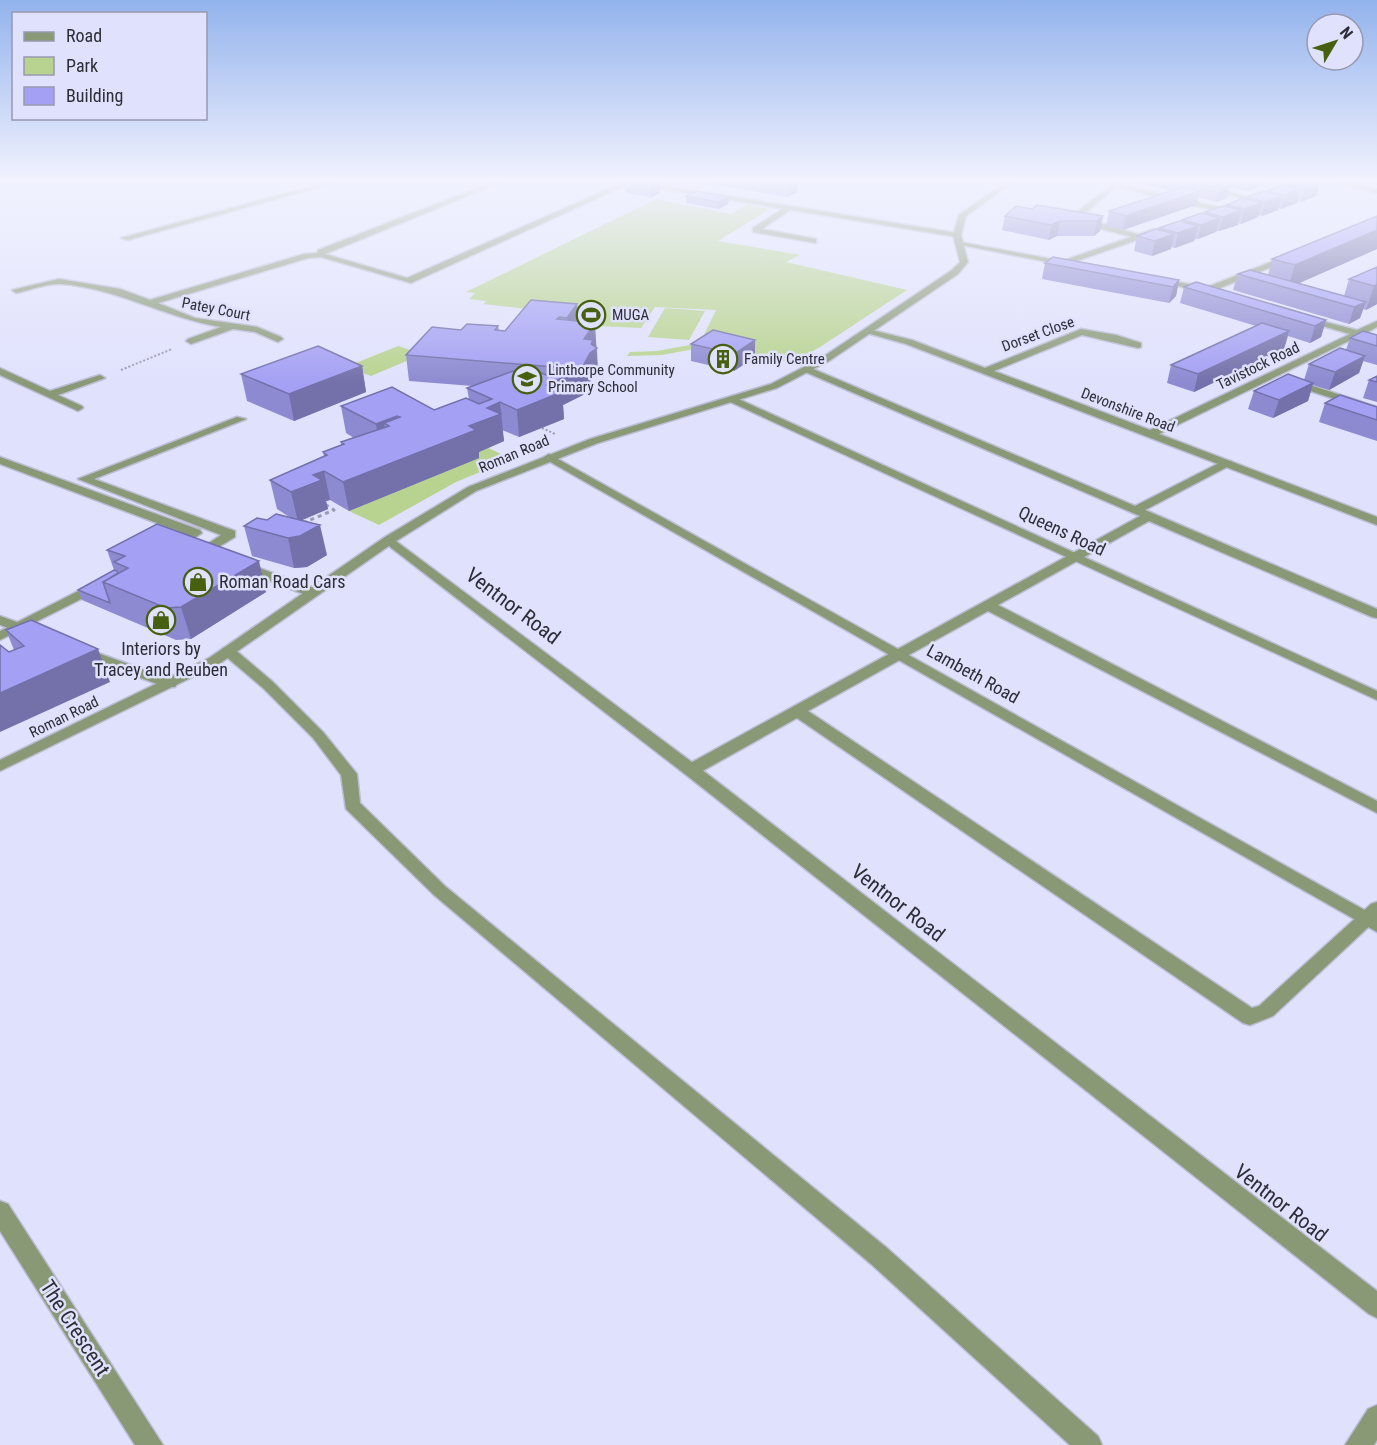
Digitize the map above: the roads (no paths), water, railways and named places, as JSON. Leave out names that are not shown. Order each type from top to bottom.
[{"type":"street","points":[[327,249],[321,252],[321,255],[408,281],[478,249]]},
{"type":"street","name":"Roman Road","points":[[0,766],[170,684],[228,651],[389,540],[472,489],[549,457],[774,386],[806,369],[867,332],[955,272],[964,262],[961,249]]},
{"type":"street","points":[[1001,249],[1086,267]]},
{"type":"street","points":[[1063,263],[1102,249]]},
{"type":"street","points":[[1208,290],[1303,252]]},
{"type":"street","name":"Patey Court","points":[[150,303],[289,259],[321,255]]},
{"type":"street","points":[[59,281],[69,273]]},
{"type":"street","points":[[1153,280],[1220,294]]},
{"type":"street","name":"Patey Court","points":[[16,290],[59,281],[120,292],[193,320],[257,330],[278,339]]},
{"type":"street","points":[[1300,317],[1377,339]]},
{"type":"street","name":"Tavistock Road","points":[[1151,434],[1377,324]]},
{"type":"street","points":[[190,341],[232,326]]},
{"type":"street","name":"Devonshire Road","points":[[867,332],[909,342],[1377,521]]},
{"type":"street","name":"Dorset Close","points":[[985,371],[1081,332],[1116,338],[1138,345]]},
{"type":"street","points":[[806,369],[1377,614]]},
{"type":"street","points":[[0,370],[78,408]]},
{"type":"street","points":[[1272,375],[1377,410]]},
{"type":"street","points":[[51,394],[100,378]]},
{"type":"street","name":"Queens Road","points":[[732,399],[1377,696]]},
{"type":"street","points":[[241,419],[84,479],[231,534],[203,551],[311,592]]},
{"type":"street","name":"Lambeth Road","points":[[549,457],[1374,918]]},
{"type":"street","points":[[0,460],[196,533],[165,550]]},
{"type":"street","points":[[691,770],[1074,556],[1142,513],[1227,464]]},
{"type":"street","name":"Ventnor Road","points":[[389,540],[691,770],[1377,1306]]},
{"type":"street","points":[[0,636],[113,578]]},
{"type":"street","points":[[988,605],[1377,808]]},
{"type":"street","points":[[0,620],[51,640]]},
{"type":"street","points":[[73,648],[170,684]]},
{"type":"street","points":[[228,651],[268,685],[318,735],[349,774],[352,805],[440,891],[879,1256],[967,1338],[1089,1445]]},
{"type":"street","points":[[797,711],[1250,1017],[1266,1011],[1374,918]]},
{"type":"street","name":"The Crescent","points":[[0,1211],[150,1445]]},
{"type":"street","points":[[1358,1445],[1377,1418]]},
{"type":"place","name":"MUGA","points":[[591,315]]},
{"type":"place","name":"Family Centre","points":[[723,359]]},
{"type":"place","name":"Linthorpe Community Primary School","points":[[527,379]]},
{"type":"place","name":"Roman Road Cars","points":[[198,582]]},
{"type":"place","name":"Interiors by Tracey and Reuben","points":[[161,620]]}]
